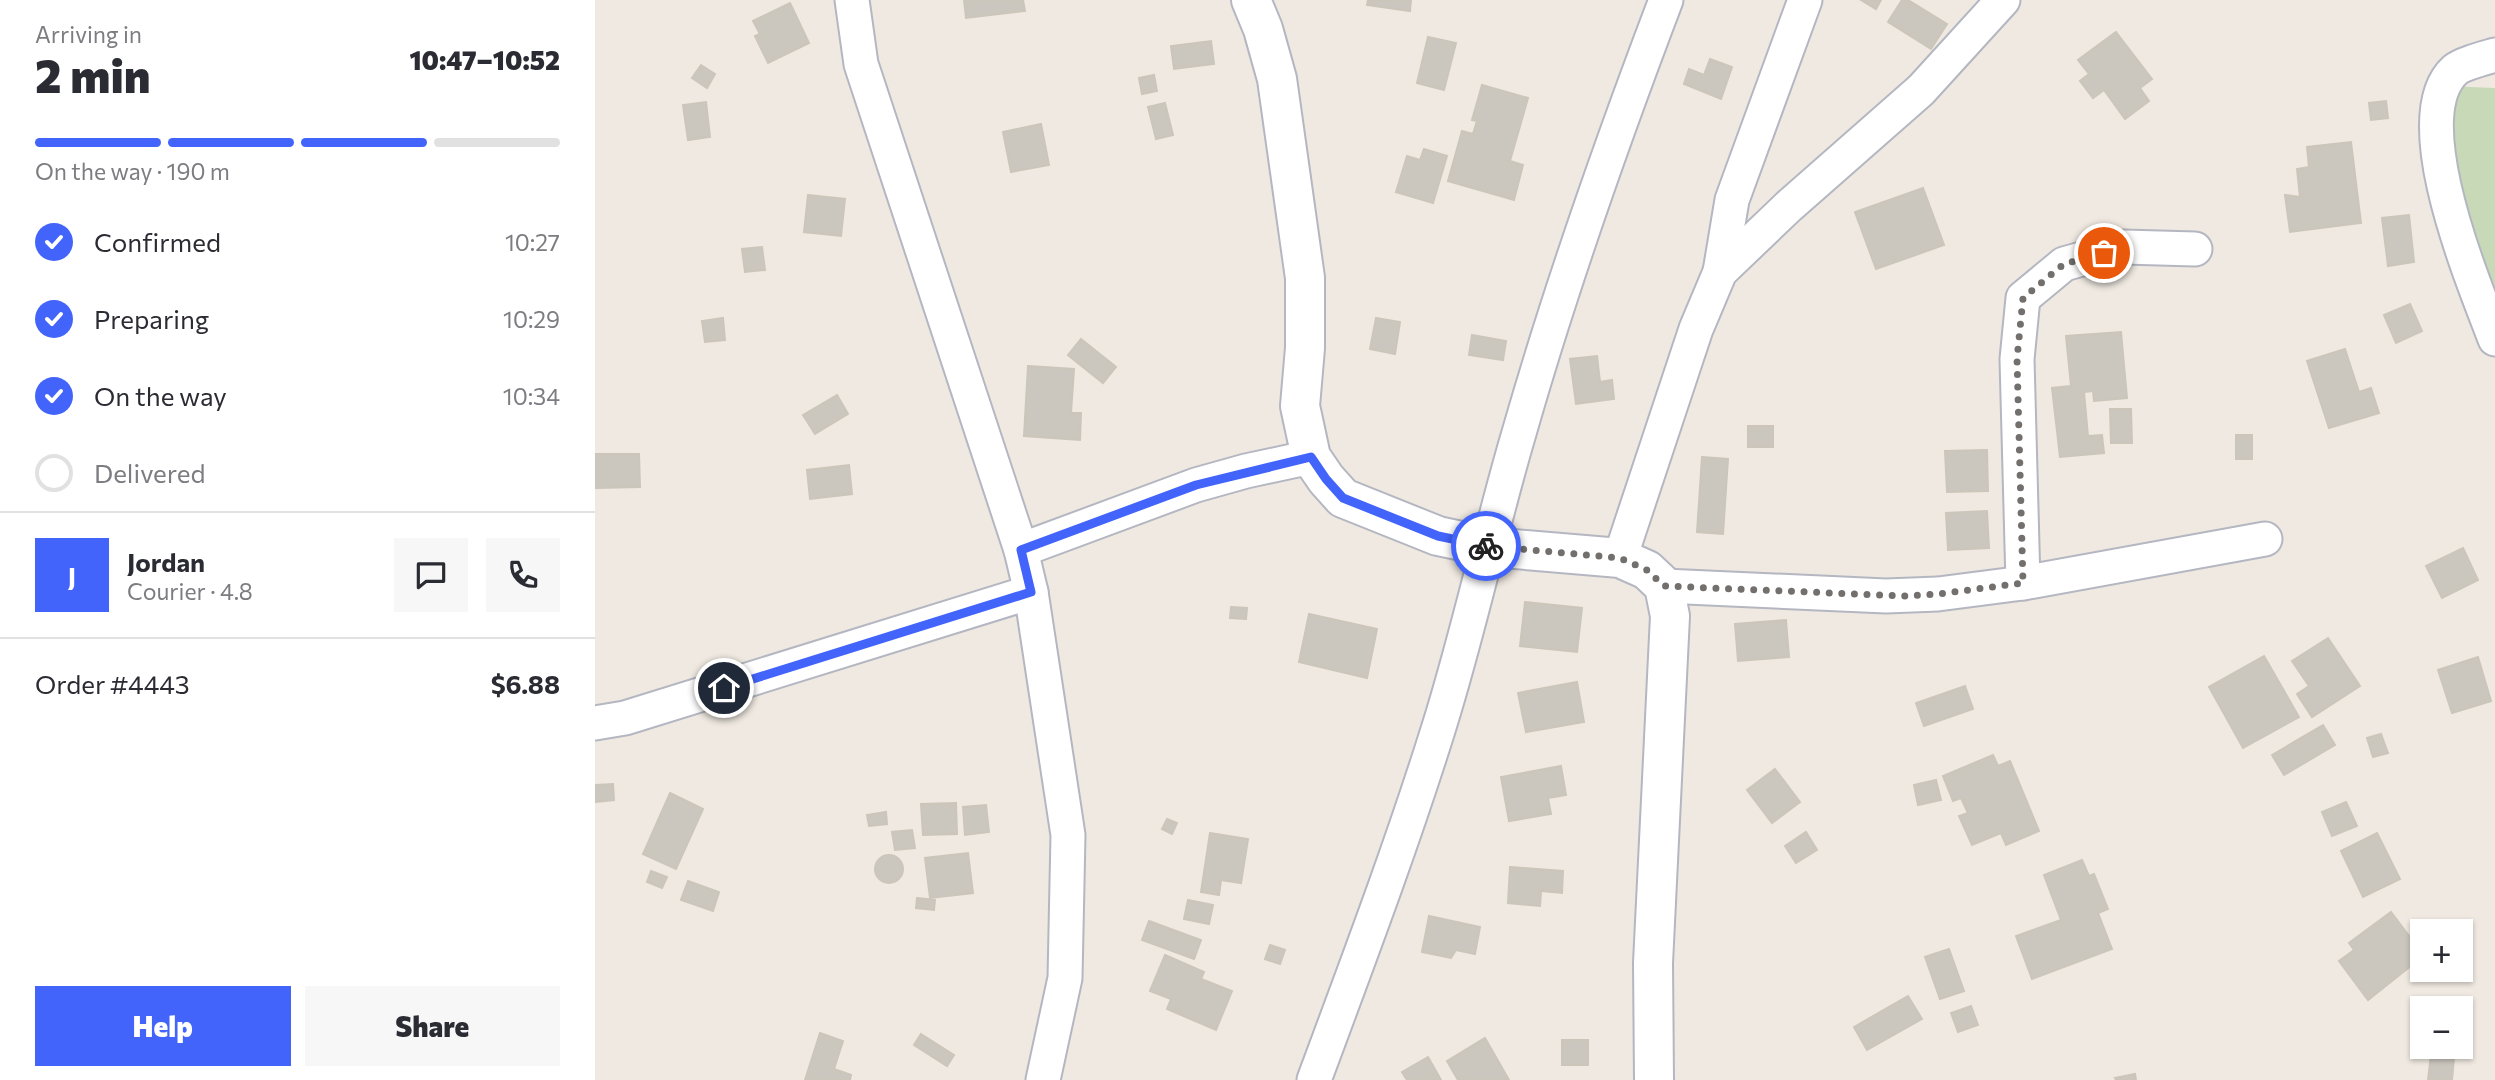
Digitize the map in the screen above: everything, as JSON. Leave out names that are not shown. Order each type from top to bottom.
[{"type":"street","points":[[852,0],[861,64],[1021,550],[1031,592],[1068,835],[1065,978],[1043,1080]]},
{"type":"street","points":[[1251,0],[1263,29],[1277,79],[1305,278],[1305,348],[1300,406],[1311,457],[1326,479],[1343,498],[1438,536],[1490,547],[1620,558],[1647,570],[1664,586],[1670,616],[1653,963],[1654,1080]]},
{"type":"street","points":[[1314,1080],[1391,872],[1434,741],[1490,547],[1518,433],[1583,228],[1666,0]]},
{"type":"street","points":[[1620,558],[1696,328],[1720,272],[1733,200],[1805,0]]},
{"type":"street","points":[[1720,272],[1789,206],[1921,90],[2003,0]]},
{"type":"street","points":[[2495,55],[2456,69],[2437,99],[2436,135],[2453,227],[2495,339]]},
{"type":"street","points":[[2023,583],[2017,359],[2023,298],[2064,264],[2124,247],[2195,249]]},
{"type":"street","points":[[1021,550],[1196,485],[1311,457]]},
{"type":"street","points":[[1664,586],[1904,596],[1938,594],[2023,583],[2265,539]]},
{"type":"street","points":[[595,723],[625,718],[745,682],[1031,592]]},
{"type":"green space","points":[[2445,86],[2495,88],[2495,308],[2474,283]]},
{"type":"building","points":[[964,0],[1023,0],[1025,11],[966,18]]},
{"type":"building","points":[[1368,0],[1411,0],[1410,11],[1367,5]]},
{"type":"building","points":[[1861,0],[1881,0],[1876,9]]},
{"type":"building","points":[[1902,0],[1908,0],[1947,24],[1931,49],[1888,22]]},
{"type":"building","points":[[790,3],[809,43],[768,63],[755,36],[760,34],[753,21]]},
{"type":"building","points":[[2116,32],[2152,79],[2140,88],[2149,101],[2125,119],[2104,90],[2093,98],[2080,81],[2089,74],[2078,60]]},
{"type":"building","points":[[1428,37],[1456,43],[1444,90],[1417,83]]},
{"type":"building","points":[[1211,41],[1214,64],[1174,69],[1171,46]]},
{"type":"building","points":[[1710,59],[1732,67],[1721,99],[1684,84],[1689,69],[1704,75]]},
{"type":"building","points":[[701,65],[715,74],[707,88],[692,78]]},
{"type":"building","points":[[1154,75],[1157,91],[1142,94],[1139,78]]},
{"type":"building","points":[[1482,85],[1528,98],[1510,161],[1523,165],[1514,200],[1448,181],[1462,131],[1473,134],[1477,121],[1472,120]]},
{"type":"building","points":[[2386,101],[2388,118],[2371,120],[2369,103]]},
{"type":"building","points":[[706,102],[710,137],[688,140],[683,105]]},
{"type":"building","points":[[1165,103],[1173,135],[1156,139],[1148,107]]},
{"type":"building","points":[[1041,124],[1049,165],[1011,172],[1003,132]]},
{"type":"building","points":[[2351,142],[2361,223],[2290,232],[2285,195],[2300,197],[2297,169],[2309,167],[2307,147]]},
{"type":"building","points":[[1424,149],[1447,156],[1433,203],[1396,192],[1407,156],[1420,160]]},
{"type":"building","points":[[1923,188],[1944,245],[1876,269],[1855,212]]},
{"type":"building","points":[[808,195],[845,199],[841,236],[804,232]]},
{"type":"building","points":[[2409,215],[2414,262],[2388,266],[2382,218]]},
{"type":"building","points":[[762,247],[765,270],[745,272],[742,249]]},
{"type":"building","points":[[2410,304],[2422,331],[2396,343],[2384,315]]},
{"type":"building","points":[[723,318],[725,340],[705,342],[702,321]]},
{"type":"building","points":[[1376,318],[1400,322],[1395,354],[1370,349]]},
{"type":"building","points":[[2121,332],[2127,398],[2094,401],[2093,391],[2084,392],[2088,436],[2102,435],[2104,453],[2060,457],[2052,388],[2071,386],[2066,336]]},
{"type":"building","points":[[1472,335],[1506,341],[1503,360],[1469,355]]},
{"type":"building","points":[[1081,339],[1116,367],[1103,383],[1068,355]]},
{"type":"building","points":[[2345,349],[2359,392],[2371,388],[2379,413],[2329,428],[2307,361]]},
{"type":"building","points":[[1597,356],[1600,382],[1612,380],[1614,399],[1576,404],[1570,359]]},
{"type":"building","points":[[1028,366],[1074,369],[1071,413],[1081,413],[1080,440],[1024,436]]},
{"type":"building","points":[[837,395],[848,414],[815,434],[803,415]]},
{"type":"building","points":[[2110,409],[2131,409],[2132,443],[2111,443]]},
{"type":"building","points":[[1748,426],[1773,426],[1773,447],[1748,447]]},
{"type":"building","points":[[2236,435],[2252,435],[2252,459],[2236,459]]},
{"type":"building","points":[[1987,450],[1988,491],[1947,492],[1945,451]]},
{"type":"building","points":[[595,454],[639,454],[640,487],[595,488]]},
{"type":"building","points":[[1702,457],[1728,459],[1723,534],[1697,532]]},
{"type":"building","points":[[849,465],[852,494],[810,499],[807,470]]},
{"type":"building","points":[[1987,511],[1989,548],[1948,550],[1946,513]]},
{"type":"building","points":[[2463,548],[2478,580],[2442,598],[2426,566]]},
{"type":"building","points":[[1525,602],[1582,608],[1577,652],[1520,646]]},
{"type":"building","points":[[1231,607],[1247,608],[1246,619],[1230,618]]},
{"type":"building","points":[[1309,614],[1377,629],[1367,678],[1299,662]]},
{"type":"building","points":[[1786,620],[1789,657],[1738,661],[1735,624]]},
{"type":"building","points":[[2328,638],[2360,686],[2312,717],[2297,694],[2309,686],[2292,661]]},
{"type":"building","points":[[2264,656],[2299,717],[2243,748],[2209,687]]},
{"type":"building","points":[[2478,657],[2491,701],[2452,713],[2438,670]]},
{"type":"building","points":[[1577,682],[1584,722],[1526,732],[1518,693]]},
{"type":"building","points":[[1965,686],[1973,709],[1924,726],[1916,703]]},
{"type":"building","points":[[2323,725],[2335,745],[2284,775],[2272,755]]},
{"type":"building","points":[[2381,734],[2388,753],[2373,757],[2367,738]]},
{"type":"building","points":[[1993,755],[1998,766],[2010,761],[2039,831],[2006,845],[2001,833],[1972,845],[1959,816],[1968,813],[1961,798],[1953,801],[1943,776]]},
{"type":"building","points":[[1561,766],[1566,795],[1548,798],[1551,814],[1509,821],[1501,777]]},
{"type":"building","points":[[1775,769],[1800,802],[1772,823],[1747,790]]},
{"type":"building","points":[[1936,780],[1941,800],[1918,805],[1914,785]]},
{"type":"building","points":[[613,784],[614,800],[595,802],[595,785]]},
{"type":"building","points":[[670,793],[703,809],[676,869],[643,854]]},
{"type":"building","points":[[2346,802],[2357,826],[2332,836],[2322,812]]},
{"type":"building","points":[[956,803],[957,834],[923,835],[921,804]]},
{"type":"building","points":[[986,805],[989,832],[965,835],[963,807]]},
{"type":"building","points":[[886,812],[887,824],[869,826],[867,815]]},
{"type":"building","points":[[1167,819],[1177,823],[1172,834],[1162,829]]},
{"type":"building","points":[[912,830],[915,848],[895,850],[892,832]]},
{"type":"building","points":[[1806,832],[1817,850],[1796,863],[1785,846]]},
{"type":"building","points":[[1210,833],[1248,839],[1241,883],[1221,880],[1219,895],[1201,892]]},
{"type":"building","points":[[2377,833],[2400,879],[2363,897],[2341,851]]},
{"type":"building","points":[[968,853],[973,893],[930,898],[925,858]]},
{"type":"building","points":[[889,855],[899,859],[903,869],[899,879],[889,883],[879,879],[875,869],[879,859]]},
{"type":"building","points":[[2082,860],[2089,876],[2094,874],[2108,909],[2098,913],[2112,949],[2032,979],[2016,936],[2061,920],[2044,875]]},
{"type":"building","points":[[1510,867],[1563,871],[1562,893],[1541,891],[1540,906],[1508,903]]},
{"type":"building","points":[[651,871],[667,877],[662,888],[647,882]]},
{"type":"building","points":[[688,881],[719,892],[713,911],[681,900]]},
{"type":"building","points":[[917,898],[935,900],[934,910],[916,908]]},
{"type":"building","points":[[1188,900],[1213,905],[1209,924],[1184,919]]},
{"type":"building","points":[[2391,912],[2410,937],[2410,967],[2368,1000],[2339,961],[2354,950],[2349,943]]},
{"type":"building","points":[[1429,916],[1480,927],[1475,954],[1456,950],[1451,958],[1422,952]]},
{"type":"building","points":[[1149,921],[1201,940],[1194,959],[1142,940]]},
{"type":"building","points":[[1270,945],[1285,950],[1280,964],[1265,959]]},
{"type":"building","points":[[1949,949],[1964,991],[1940,999],[1925,957]]},
{"type":"building","points":[[1165,955],[1204,972],[1201,979],[1232,991],[1216,1030],[1167,1009],[1171,999],[1150,991]]},
{"type":"building","points":[[1908,996],[1922,1019],[1867,1050],[1854,1027]]},
{"type":"building","points":[[1971,1006],[1978,1025],[1958,1032],[1951,1013]]},
{"type":"building","points":[[820,1033],[843,1041],[834,1069],[851,1075],[850,1080],[805,1080]]},
{"type":"building","points":[[921,1034],[954,1055],[947,1066],[914,1045]]},
{"type":"building","points":[[1485,1038],[1509,1080],[1458,1080],[1447,1061]]},
{"type":"building","points":[[1562,1040],[1588,1040],[1588,1065],[1562,1065]]},
{"type":"building","points":[[1428,1057],[1441,1080],[1407,1080],[1402,1072]]},
{"type":"building","points":[[2430,1059],[2454,1059],[2452,1080],[2428,1080]]},
{"type":"building","points":[[2135,1074],[2136,1080],[2115,1078]]},
{"type":"way so far","points":[[1486,546],[1620,558],[1647,570],[1664,586],[1904,596],[2023,583],[2017,359],[2023,298],[2064,264],[2104,253]]},
{"type":"route","points":[[724,688],[1031,592],[1021,550],[1196,485],[1311,457],[1343,498],[1438,536],[1486,546]]}]
